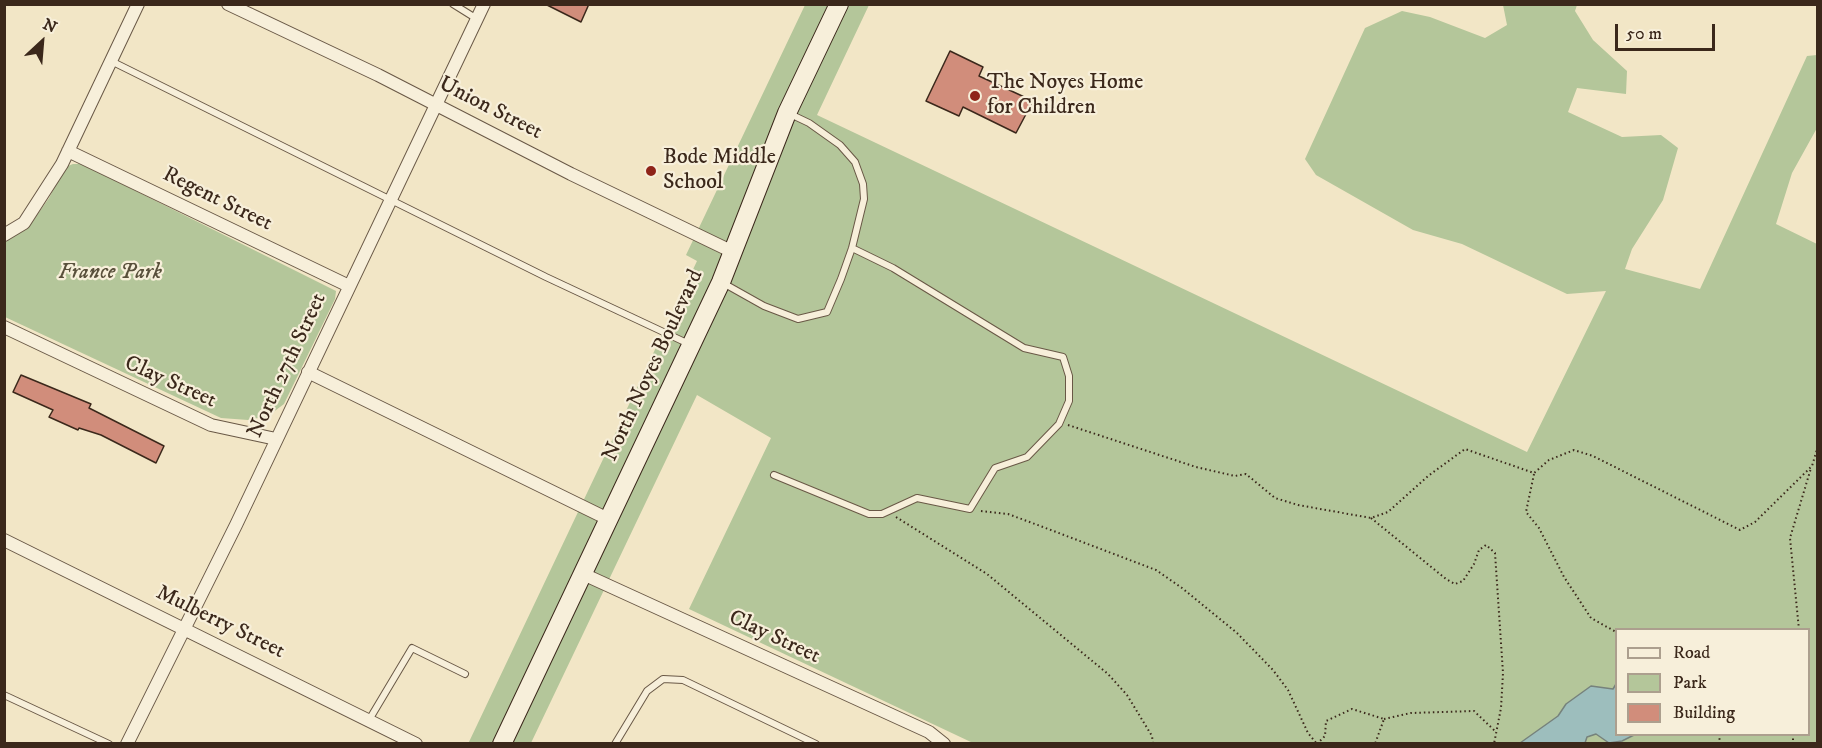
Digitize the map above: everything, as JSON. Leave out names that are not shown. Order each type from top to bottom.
[{"type":"street","points":[[4,235],[24,223],[37,207],[68,151],[138,4]]},
{"type":"street","name":"Union Street","points":[[228,4],[733,252]]},
{"type":"street","name":"North 27th Street","points":[[127,744],[484,4]]},
{"type":"street","name":"North Noyes Boulevard","points":[[502,744],[721,282],[787,113],[839,4]]},
{"type":"street","name":"Regent Street","points":[[68,151],[349,286]]},
{"type":"street","name":"Clay Street","points":[[4,327],[212,425],[276,439]]},
{"type":"street","points":[[308,372],[608,519]]},
{"type":"street","name":"Mulberry Street","points":[[4,540],[416,744]]},
{"type":"street","name":"Clay Street","points":[[584,574],[929,732],[944,744]]},
{"type":"lane","points":[[453,4],[474,15],[477,19]]},
{"type":"lane","points":[[111,61],[546,278],[691,345]]},
{"type":"lane","points":[[721,282],[764,306],[798,319],[827,312],[852,248],[864,199],[863,184],[855,162],[840,145],[809,123],[787,113]]},
{"type":"lane","points":[[774,475],[869,514],[887,511],[917,498],[970,509],[995,468],[1026,457],[1059,424],[1069,400],[1069,376],[1063,357],[1024,348],[893,268],[852,248]]},
{"type":"lane","points":[[369,720],[412,648],[465,674]]},
{"type":"lane","points":[[615,744],[647,692],[663,679],[683,681],[816,744]]},
{"type":"lane","points":[[4,695],[109,744]]},
{"type":"path","points":[[1059,424],[1083,428],[1196,467],[1235,476],[1246,474],[1275,498],[1298,506],[1371,518],[1388,512],[1428,476],[1465,449],[1534,473]]},
{"type":"path","points":[[1799,628],[1790,538],[1818,446]]},
{"type":"path","points":[[1615,631],[1591,618],[1560,569],[1539,528],[1526,512],[1534,473],[1549,460],[1574,450],[1593,456],[1740,530],[1755,522],[1812,466]]},
{"type":"path","points":[[970,509],[1008,514],[1156,570],[1237,633],[1273,670],[1288,690],[1308,733],[1317,744],[1325,736],[1326,721],[1338,713],[1352,709],[1384,719],[1411,713],[1474,711],[1495,731]]},
{"type":"path","points":[[887,511],[987,574],[1108,674],[1127,695],[1152,736],[1153,744]]},
{"type":"path","points":[[1371,518],[1455,584],[1463,581],[1474,564],[1479,550],[1486,545],[1495,554],[1503,673],[1501,708],[1494,744]]},
{"type":"path","points":[[1375,744],[1384,719]]},
{"type":"green space","points":[[805,5],[869,5],[817,115],[1527,452],[1606,291],[1567,294],[1462,244],[1413,230],[1316,175],[1305,159],[1365,28],[1402,11],[1430,17],[1485,38],[1507,25],[1503,5],[1577,5],[1575,11],[1593,40],[1627,71],[1626,94],[1577,88],[1568,112],[1622,137],[1661,135],[1678,148],[1663,200],[1632,249],[1625,269],[1700,289],[1807,56],[1817,55],[1817,128],[1792,173],[1776,224],[1817,244],[1817,743],[973,743],[689,609],[771,438],[697,395],[531,743],[468,744],[697,261],[686,255]]},
{"type":"green space","name":"France Park","points":[[82,164],[336,291],[335,299],[284,404],[268,416],[248,420],[221,418],[5,317],[4,240],[30,225],[49,198],[65,167]]},
{"type":"water","points":[[1591,686],[1613,689],[1615,686],[1615,736],[1632,736],[1622,741],[1609,743],[1596,734],[1587,737],[1585,743],[1520,743],[1558,716],[1566,704]]},
{"type":"building","points":[[545,4],[589,4],[581,22]]},
{"type":"building","name":"The Noyes Home for Children","points":[[950,51],[983,67],[979,76],[1033,101],[1016,133],[963,107],[959,116],[926,101]]},
{"type":"building","points":[[21,375],[91,404],[89,408],[164,446],[156,463],[101,435],[79,428],[78,430],[49,417],[53,410],[13,392]]},
{"type":"place","name":"The Noyes Home for Children","points":[[975,96]]},
{"type":"place","name":"Bode Middle School","points":[[651,171]]}]
